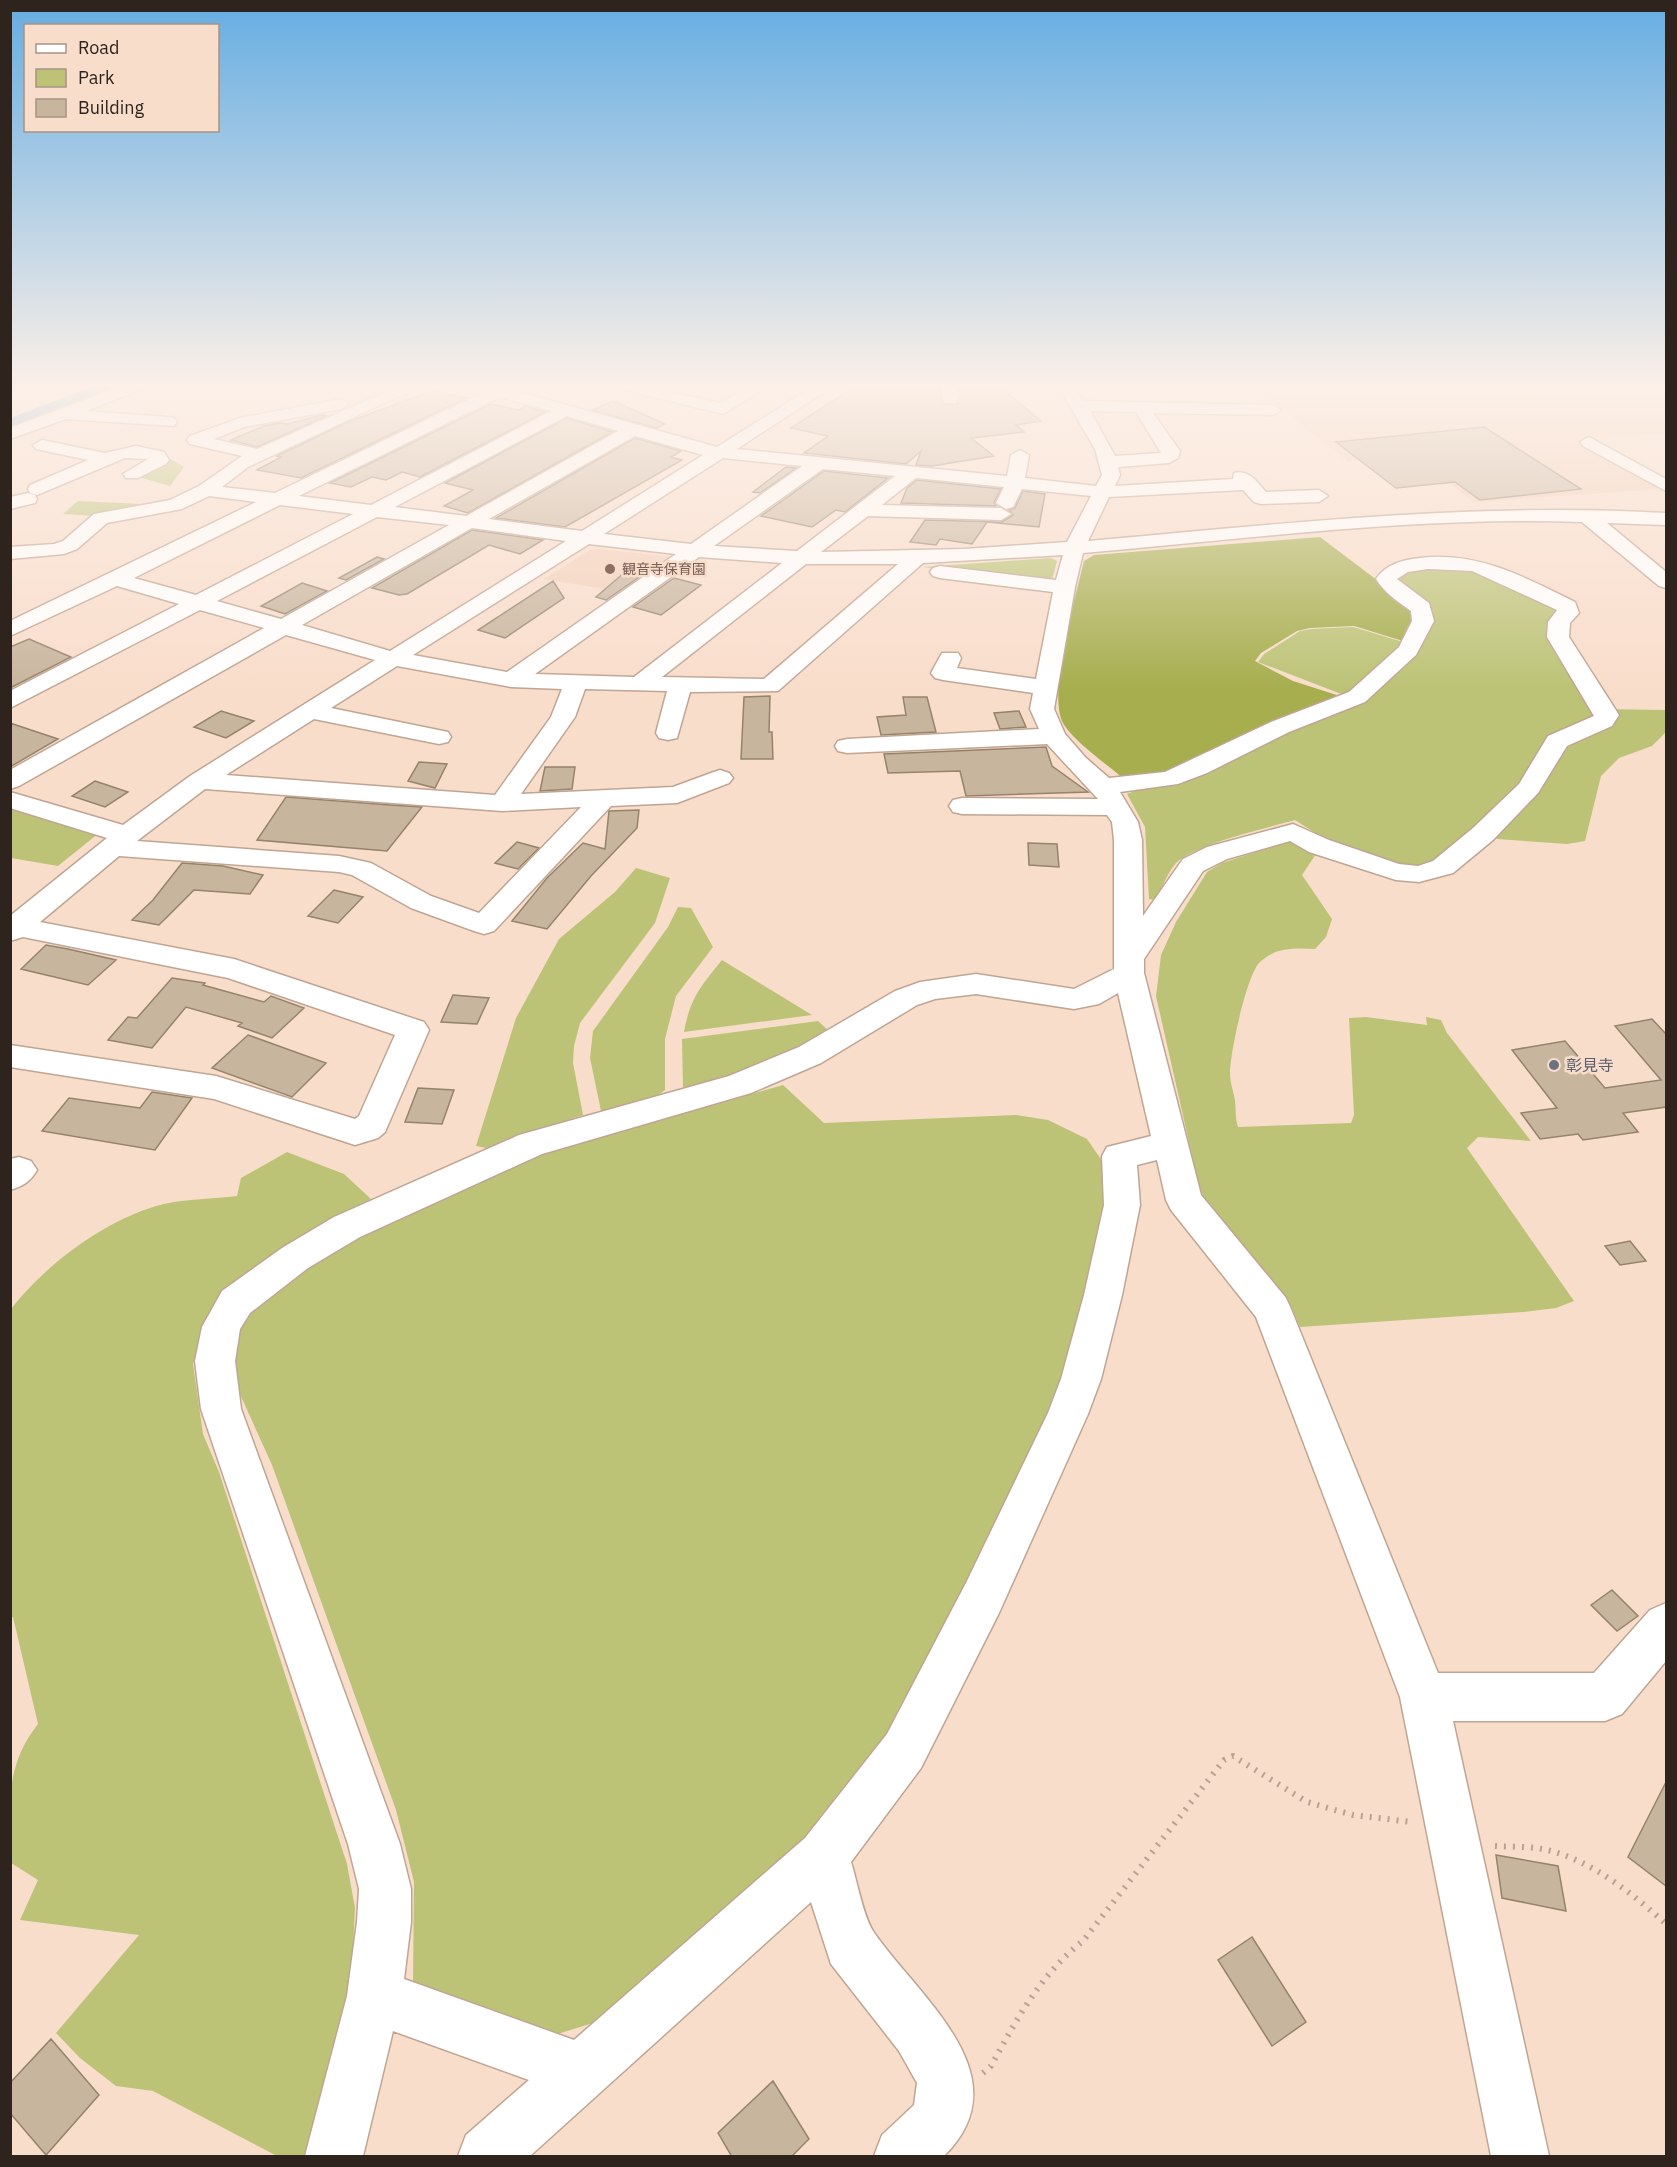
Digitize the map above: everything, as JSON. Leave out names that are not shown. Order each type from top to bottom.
[{"type":"street","points":[[25,497],[46,487]]},
{"type":"street","points":[[10,553],[57,550],[70,544],[101,518],[175,505],[210,487]]},
{"type":"street","points":[[10,630],[305,487]]},
{"type":"street","points":[[10,701],[419,487]]},
{"type":"street","points":[[10,781],[530,487]]},
{"type":"street","points":[[13,927],[119,841],[199,781],[668,487]]},
{"type":"street","points":[[511,680],[785,487]]},
{"type":"street","points":[[639,684],[892,487]]},
{"type":"street","points":[[985,555],[1013,487]]},
{"type":"street","points":[[1056,487],[1128,493],[1180,487]]},
{"type":"street","points":[[1107,487],[1075,546],[1064,587],[1042,709],[1054,736],[1110,796],[1125,822],[1128,840],[1130,965],[1184,1200],[1272,1309],[1424,1697],[1520,2157]]},
{"type":"street","points":[[1251,487],[1261,498],[1319,496]]},
{"type":"street","points":[[206,490],[697,551],[911,563],[1064,587]]},
{"type":"street","points":[[864,510],[1001,514]]},
{"type":"street","points":[[116,579],[395,659],[511,680],[770,686],[911,563],[1075,546],[1435,517],[1586,515],[1666,519]]},
{"type":"street","points":[[1586,515],[1666,582]]},
{"type":"street","points":[[334,2157],[374,1996],[384,1922],[385,1888],[374,1845],[221,1409],[215,1361],[221,1327],[236,1302],[295,1258],[346,1227],[454,1177],[531,1144],[739,1085],[810,1055],[918,993],[945,985],[976,984],[1074,999],[1089,997],[1130,965],[1193,865],[1228,850],[1293,832],[1319,846],[1396,872],[1419,874],[1447,865],[1483,834],[1529,788],[1557,741],[1600,723],[1607,715],[1558,637],[1559,622],[1568,613],[1567,607],[1473,564],[1406,565],[1392,570],[1386,579],[1392,587],[1421,608],[1424,621],[1408,650],[1358,697],[1280,728],[1198,768],[1110,796],[962,806]]},
{"type":"street","points":[[950,658],[943,673],[1046,688]]},
{"type":"street","points":[[502,803],[563,717],[576,682]]},
{"type":"street","points":[[668,733],[680,684]]},
{"type":"street","points":[[309,711],[439,737]]},
{"type":"street","points":[[847,746],[1054,736]]},
{"type":"street","points":[[199,781],[502,803],[677,795],[720,778]]},
{"type":"street","points":[[10,800],[119,841],[339,864],[362,869],[421,902],[484,925],[604,798]]},
{"type":"street","points":[[10,1056],[216,1088],[355,1132],[366,1129],[374,1123],[413,1030],[234,969],[13,927]]},
{"type":"street","points":[[487,2157],[580,2071],[823,1856],[904,1751],[983,1597],[1068,1414],[1081,1379],[1103,1296],[1122,1205],[1119,1156],[1170,1144]]},
{"type":"street","points":[[1424,1697],[1605,1697],[1666,1626]]},
{"type":"street","points":[[823,1856],[850,1945],[919,2031],[937,2059],[946,2083],[940,2120],[903,2157]]},
{"type":"street","points":[[374,1996],[580,2071]]},
{"type":"path","points":[[946,2083],[978,2078],[991,2066],[1032,1991],[1058,1958],[1083,1941],[1224,1760],[1233,1756],[1307,1802],[1353,1815],[1547,1850],[1611,1882],[1666,1924]]},
{"type":"shaded area","points":[[1455,487],[1657,487],[1660,489],[1474,502]]},
{"type":"shaded area","name":"観音寺保育園","points":[[590,550],[673,557],[628,593],[544,579]]},
{"type":"green space","points":[[78,501],[150,506],[97,516],[63,514]]},
{"type":"green space","points":[[1320,537],[1410,605],[1414,618],[1403,641],[1354,626],[1310,628],[1297,631],[1261,653],[1255,661],[1293,681],[1346,698],[1179,771],[1124,779],[1082,745],[1068,730],[1063,723],[1059,709],[1058,690],[1064,644],[1084,561],[1094,555]]},
{"type":"green space","points":[[1051,558],[1057,561],[1052,580],[1043,582],[923,567]]},
{"type":"green space","points":[[1412,569],[1474,569],[1557,608],[1597,709],[1666,710],[1666,732],[1652,746],[1619,758],[1601,776],[1585,841],[1567,844],[1497,839],[1493,836],[1431,865],[1409,869],[1393,867],[1357,854],[1295,820],[1232,837],[1185,856],[1173,867],[1155,900],[1149,899],[1145,827],[1127,794],[1362,702],[1258,662],[1264,654],[1300,631],[1312,629],[1353,627],[1420,647],[1433,611],[1397,584],[1395,579]]},
{"type":"green space","points":[[10,807],[99,833],[58,866],[11,858]]},
{"type":"green space","points":[[1291,841],[1318,851],[1302,875],[1332,919],[1326,937],[1315,949],[1278,951],[1259,963],[1254,971],[1240,1016],[1231,1064],[1230,1077],[1238,1127],[1351,1123],[1354,1115],[1349,1018],[1366,1017],[1427,1025],[1426,1017],[1441,1020],[1447,1033],[1531,1141],[1478,1137],[1467,1148],[1574,1301],[1556,1308],[1523,1312],[1300,1327],[1291,1306],[1205,1201],[1198,1182],[1156,996],[1161,955],[1176,922],[1207,872],[1222,863]]},
{"type":"green space","points":[[636,868],[670,878],[655,923],[580,1023],[574,1046],[573,1063],[583,1115],[486,1148],[476,1146],[516,1018],[559,939],[615,892]]},
{"type":"green space","points":[[678,907],[691,908],[713,947],[676,996],[665,1039],[665,1090],[656,1097],[601,1111],[590,1058],[593,1031],[668,927]]},
{"type":"green space","points":[[722,960],[812,1015],[684,1032],[686,1020],[697,993]]},
{"type":"green space","points":[[818,1021],[829,1031],[777,1060],[688,1089],[683,1087],[682,1039]]},
{"type":"green space","points":[[783,1085],[824,1123],[1016,1115],[1048,1120],[1087,1139],[1111,1174],[1069,1381],[904,1717],[803,1850],[606,2019],[551,2036],[413,1984],[414,1882],[396,1810],[272,1465],[239,1392],[234,1345],[243,1316],[322,1256],[384,1224],[541,1154]]},
{"type":"green space","points":[[287,1152],[344,1174],[371,1199],[324,1223],[240,1277],[213,1306],[201,1331],[193,1364],[203,1434],[219,1472],[347,1864],[355,1908],[352,1970],[312,2156],[277,2156],[153,2091],[116,2086],[80,2058],[56,2033],[139,1935],[20,1920],[38,1880],[11,1863],[10,1807],[14,1774],[27,1741],[38,1724],[13,1617],[11,1617],[11,1309],[25,1292],[60,1260],[79,1245],[121,1220],[164,1204],[237,1196],[241,1178]]},
{"type":"building","points":[[462,487],[514,487],[468,513],[444,506],[473,490]]},
{"type":"building","points":[[550,487],[635,487],[565,527],[496,518]]},
{"type":"building","points":[[759,487],[768,487],[760,493],[753,492]]},
{"type":"building","points":[[801,487],[876,487],[845,512],[836,510],[812,527],[761,516]]},
{"type":"building","points":[[1462,487],[1578,487],[1581,489],[1480,500]]},
{"type":"building","points":[[907,488],[1001,489],[994,502],[996,506],[901,503]]},
{"type":"building","points":[[1023,491],[1045,494],[1039,527],[987,522],[972,544],[940,539],[936,545],[910,542],[925,520],[1002,522],[1013,515],[1009,510],[1015,508]]},
{"type":"building","points":[[472,530],[543,540],[520,554],[489,545],[407,594],[399,595],[372,588]]},
{"type":"building","points":[[377,557],[384,559],[346,580],[339,578]]},
{"type":"building","points":[[632,566],[648,571],[606,600],[596,597]]},
{"type":"building","points":[[674,578],[701,585],[661,615],[633,607]]},
{"type":"building","points":[[553,581],[564,598],[505,638],[478,630]]},
{"type":"building","points":[[302,583],[327,591],[285,614],[261,606]]},
{"type":"building","points":[[29,639],[71,657],[10,688],[10,647]]},
{"type":"building","points":[[770,696],[769,732],[772,732],[773,759],[741,759],[744,697]]},
{"type":"building","points":[[903,697],[927,697],[936,732],[881,735],[877,717],[906,715]]},
{"type":"building","points":[[221,711],[254,721],[226,738],[194,727]]},
{"type":"building","points":[[1019,711],[1026,727],[1000,729],[994,713]]},
{"type":"building","points":[[10,723],[58,739],[10,767]]},
{"type":"building","points":[[1046,747],[1052,766],[1088,792],[966,796],[960,771],[888,773],[884,754]]},
{"type":"building","points":[[419,762],[447,764],[435,788],[408,781]]},
{"type":"building","points":[[545,767],[575,767],[572,789],[540,791]]},
{"type":"building","points":[[95,781],[128,792],[105,807],[72,796]]},
{"type":"building","points":[[286,797],[422,807],[387,851],[257,840]]},
{"type":"building","points":[[639,810],[637,828],[591,876],[547,929],[512,921],[547,878],[583,843],[605,849],[609,811]]},
{"type":"building","points":[[517,842],[539,848],[518,869],[495,863]]},
{"type":"building","points":[[1028,843],[1057,844],[1059,867],[1029,865]]},
{"type":"building","points":[[182,863],[223,866],[263,875],[250,894],[194,890],[159,925],[132,920],[153,900]]},
{"type":"building","points":[[334,890],[363,897],[338,923],[308,916]]},
{"type":"building","points":[[46,945],[116,960],[88,985],[21,969]]},
{"type":"building","points":[[172,978],[205,983],[203,985],[264,1002],[271,996],[304,1008],[272,1038],[238,1026],[242,1023],[186,1007],[152,1048],[108,1040],[128,1017],[137,1018]]},
{"type":"building","points":[[453,995],[489,998],[477,1024],[441,1022]]},
{"type":"building","name":"彰見寺","points":[[1652,1019],[1666,1034],[1666,1107],[1623,1113],[1638,1132],[1583,1140],[1578,1134],[1540,1139],[1521,1113],[1557,1108],[1512,1050],[1565,1041],[1605,1088],[1661,1080],[1615,1026]]},
{"type":"building","points":[[248,1035],[326,1063],[292,1097],[212,1068]]},
{"type":"building","points":[[418,1088],[454,1090],[442,1124],[405,1122]]},
{"type":"building","points":[[152,1092],[192,1098],[155,1150],[42,1131],[69,1098],[140,1108]]},
{"type":"building","points":[[1630,1241],[1646,1261],[1620,1265],[1605,1246]]},
{"type":"building","points":[[1612,1590],[1638,1616],[1617,1631],[1591,1605]]},
{"type":"building","points":[[1666,1782],[1666,1886],[1628,1857]]},
{"type":"building","points":[[1496,1855],[1558,1866],[1566,1911],[1502,1898]]},
{"type":"building","points":[[1252,1937],[1306,2022],[1272,2046],[1218,1960]]},
{"type":"building","points":[[51,2039],[99,2095],[46,2155],[10,2113],[10,2083]]},
{"type":"building","points":[[773,2081],[809,2139],[791,2157],[732,2157],[718,2133]]},
{"type":"place","name":"観音寺保育園","points":[[610,569]]},
{"type":"place","name":"彰見寺","points":[[1554,1065]]}]
